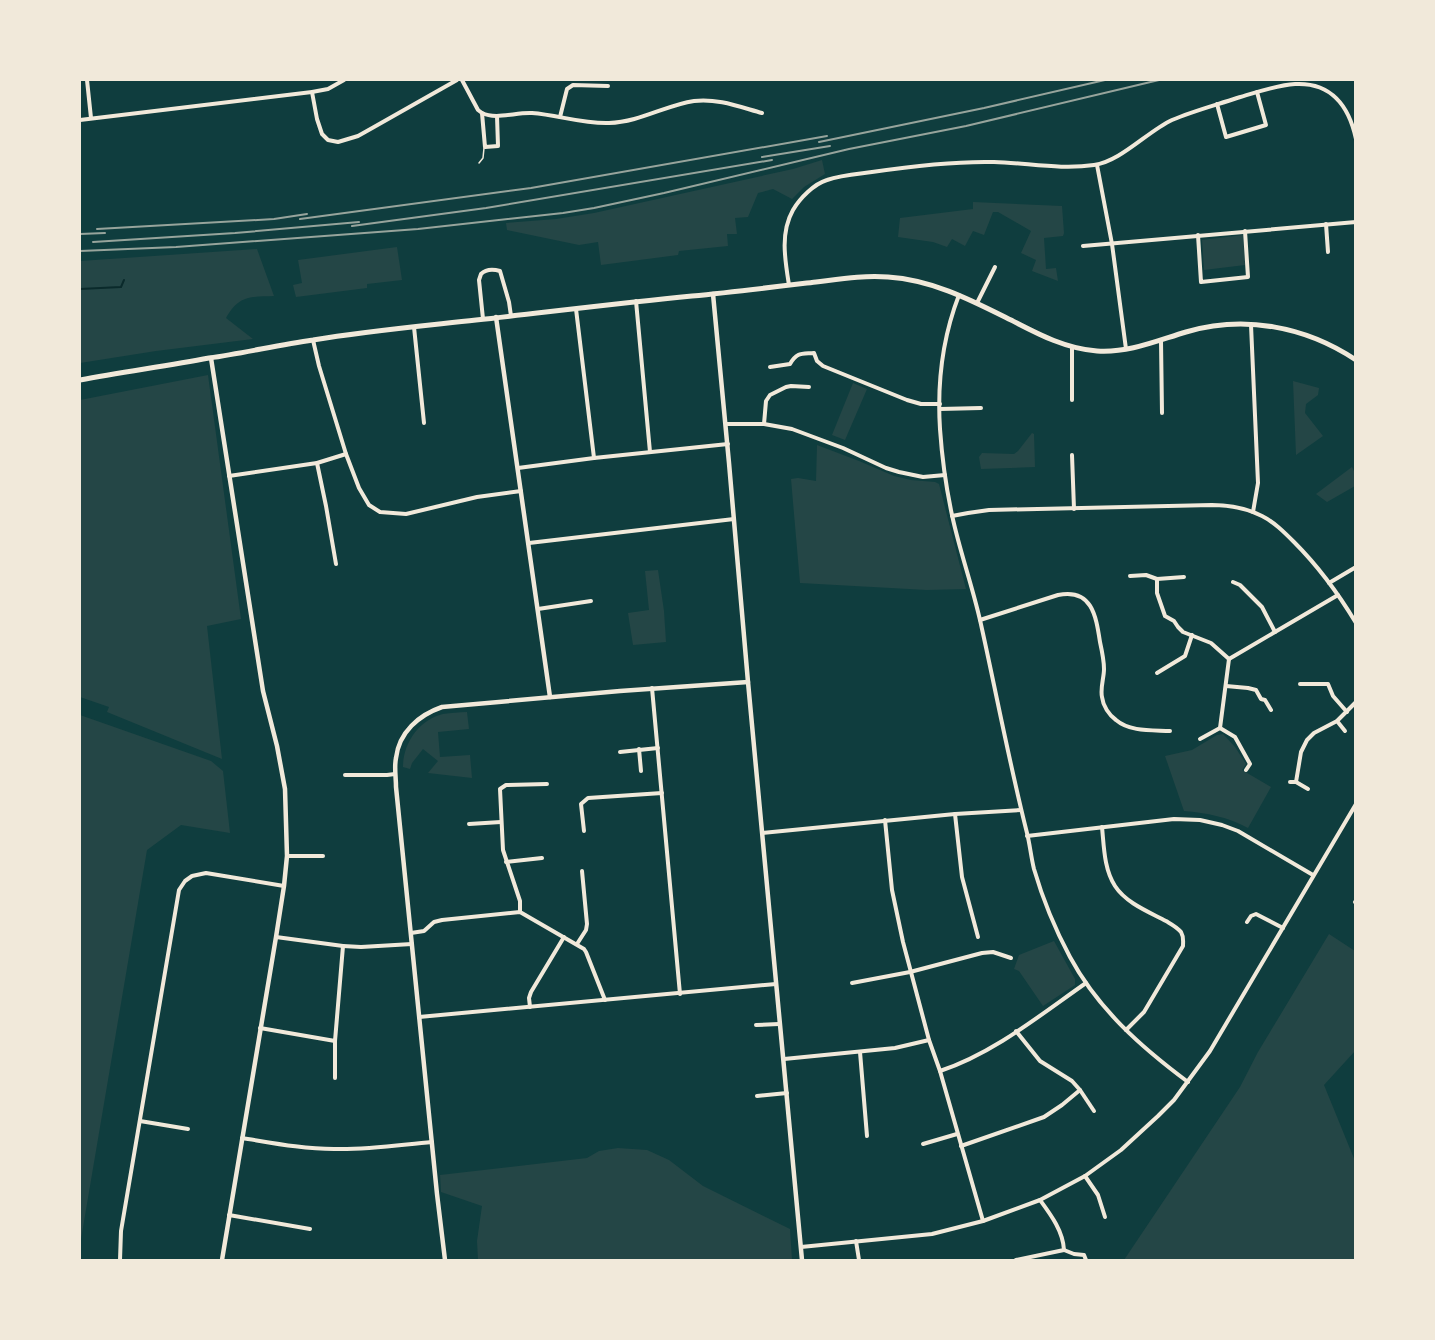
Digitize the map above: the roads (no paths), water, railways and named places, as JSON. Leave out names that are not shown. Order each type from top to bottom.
[{"type":"main road","points":[[80,380],[313,340],[496,317],[862,277],[890,277],[942,288],[959,294],[1042,336],[1072,347],[1094,351],[1126,350],[1210,326],[1251,324],[1280,327],[1308,335],[1332,345],[1356,360]]},
{"type":"street","points":[[87,80],[92,118]]},
{"type":"street","points":[[80,120],[312,92],[328,88],[344,80]]},
{"type":"street","points":[[312,92],[322,134],[328,140],[338,142],[374,127],[459,80],[478,110],[487,115],[545,114],[582,121],[610,123],[650,115],[684,103],[704,100],[762,113]]},
{"type":"street","points":[[789,285],[784,242],[786,228],[794,209],[802,198],[826,180],[884,170],[952,163],[995,162],[1066,167],[1097,165],[1117,157],[1146,135],[1172,120],[1257,92],[1294,84],[1322,89],[1334,96],[1346,109],[1356,139]]},
{"type":"street","points":[[560,117],[567,89],[573,85],[608,86]]},
{"type":"street","points":[[1217,104],[1226,137],[1266,125],[1257,92]]},
{"type":"street","points":[[482,113],[485,147],[498,146],[497,116]]},
{"type":"street","points":[[1097,165],[1112,244],[1126,350]]},
{"type":"street","points":[[1083,246],[1356,222]]},
{"type":"street","points":[[1326,224],[1328,252]]},
{"type":"street","points":[[1198,235],[1201,282],[1248,277],[1245,231]]},
{"type":"street","points":[[977,303],[995,267]]},
{"type":"street","points":[[483,319],[479,280],[481,274],[487,270],[500,271],[511,316]]},
{"type":"street","points":[[713,294],[802,1260]]},
{"type":"street","points":[[959,294],[950,318],[944,345],[940,384],[940,429],[945,475],[952,516],[980,620],[1034,867],[1049,914],[1071,959],[1086,983],[1104,1007],[1126,1030],[1149,1052],[1188,1082]]},
{"type":"street","points":[[636,301],[650,452]]},
{"type":"street","points":[[576,309],[594,458]]},
{"type":"street","points":[[496,317],[550,697]]},
{"type":"street","points":[[1251,324],[1258,483],[1253,512]]},
{"type":"street","points":[[414,327],[424,423]]},
{"type":"street","points":[[313,340],[358,489],[369,505],[380,512],[406,514],[477,497],[522,491]]},
{"type":"street","points":[[1161,341],[1162,413]]},
{"type":"street","points":[[1072,347],[1072,400]]},
{"type":"street","points":[[770,367],[790,364],[799,354],[814,353],[817,361],[824,366],[907,400],[921,404],[981,408]]},
{"type":"street","points":[[211,358],[263,691],[285,789],[287,856],[276,937],[222,1260]]},
{"type":"street","points":[[764,424],[766,401],[770,395],[786,387],[809,387]]},
{"type":"street","points":[[726,424],[764,424],[803,432],[899,472],[923,477],[945,475]]},
{"type":"street","points":[[518,468],[728,444]]},
{"type":"street","points":[[229,476],[316,463],[346,453]]},
{"type":"street","points":[[1072,455],[1074,509]]},
{"type":"street","points":[[316,463],[336,564]]},
{"type":"street","points":[[952,516],[989,510],[1223,505],[1242,508],[1262,516],[1280,529],[1316,566],[1356,623]]},
{"type":"street","points":[[529,543],[735,519]]},
{"type":"street","points":[[1329,583],[1356,567]]},
{"type":"street","points":[[1130,576],[1146,575],[1157,579],[1184,577]]},
{"type":"street","points":[[1157,579],[1157,593],[1165,616],[1174,621],[1183,632],[1211,643],[1229,659]]},
{"type":"street","points":[[1233,582],[1240,585],[1260,604],[1275,632]]},
{"type":"street","points":[[980,620],[1058,595],[1071,594],[1082,598],[1091,605],[1097,619],[1104,663],[1101,695],[1106,709],[1114,719],[1129,728],[1170,731]]},
{"type":"street","points":[[1229,659],[1338,595]]},
{"type":"street","points":[[538,609],[591,601]]},
{"type":"street","points":[[1157,673],[1185,656],[1192,635]]},
{"type":"street","points":[[1220,728],[1229,659]]},
{"type":"street","points":[[445,1260],[395,774],[395,759],[400,742],[413,723],[428,712],[448,706],[748,682]]},
{"type":"street","points":[[1299,684],[1328,684],[1333,696],[1347,712]]},
{"type":"street","points":[[1226,686],[1256,690],[1261,699],[1266,700],[1271,710]]},
{"type":"street","points":[[652,688],[680,994]]},
{"type":"street","points":[[1296,783],[1301,752],[1307,740],[1314,733],[1337,721],[1356,702]]},
{"type":"street","points":[[1337,721],[1345,732]]},
{"type":"street","points":[[1200,739],[1220,728]]},
{"type":"street","points":[[1220,728],[1235,737],[1250,764],[1246,770]]},
{"type":"street","points":[[620,752],[658,748]]},
{"type":"street","points":[[639,749],[641,771]]},
{"type":"street","points":[[345,775],[395,774]]},
{"type":"street","points":[[1290,782],[1308,789]]},
{"type":"street","points":[[520,912],[520,901],[503,850],[500,789],[503,786],[547,784]]},
{"type":"street","points":[[584,831],[581,804],[588,798],[662,794]]},
{"type":"street","points":[[800,1247],[932,1234],[983,1221],[1040,1200],[1085,1176],[1121,1150],[1166,1108],[1210,1051],[1356,804]]},
{"type":"street","points":[[762,833],[885,820],[1021,810]]},
{"type":"street","points":[[955,814],[962,877],[978,937]]},
{"type":"street","points":[[1027,836],[1102,826],[1192,819],[1238,831],[1313,875]]},
{"type":"street","points":[[885,820],[892,890],[898,923],[929,1040],[983,1221]]},
{"type":"street","points":[[469,824],[501,822]]},
{"type":"street","points":[[1102,826],[1110,878],[1119,892],[1175,927],[1184,939],[1183,946],[1144,1012],[1126,1030]]},
{"type":"street","points":[[287,856],[323,856]]},
{"type":"street","points":[[506,862],[542,858]]},
{"type":"street","points":[[576,944],[586,930],[587,924],[582,871]]},
{"type":"street","points":[[120,1260],[121,1231],[181,886],[192,876],[206,873],[284,886]]},
{"type":"street","points":[[411,933],[424,931],[434,922],[442,920],[520,912],[586,952],[605,1000]]},
{"type":"street","points":[[1247,922],[1251,916],[1256,914],[1283,928]]},
{"type":"street","points":[[276,937],[361,947],[412,944]]},
{"type":"street","points":[[530,1007],[531,992],[564,937]]},
{"type":"street","points":[[334,1078],[343,946]]},
{"type":"street","points":[[852,983],[910,972],[982,953],[993,952],[1011,958]]},
{"type":"street","points":[[940,1071],[971,1059],[1086,983]]},
{"type":"street","points":[[419,1017],[776,984]]},
{"type":"street","points":[[756,1025],[779,1024]]},
{"type":"street","points":[[260,1028],[335,1041]]},
{"type":"street","points":[[1016,1031],[1040,1061],[1071,1081],[1080,1090],[1094,1111]]},
{"type":"street","points":[[784,1059],[895,1048],[929,1040]]},
{"type":"street","points":[[860,1052],[867,1136]]},
{"type":"street","points":[[961,1146],[1044,1117],[1080,1090]]},
{"type":"street","points":[[758,1096],[787,1093]]},
{"type":"street","points":[[140,1121],[188,1129]]},
{"type":"street","points":[[923,1144],[957,1134]]},
{"type":"street","points":[[242,1138],[304,1148],[333,1149],[432,1142]]},
{"type":"street","points":[[1085,1176],[1098,1195],[1105,1217]]},
{"type":"street","points":[[1040,1200],[1055,1221],[1065,1250]]},
{"type":"street","points":[[229,1215],[310,1228]]},
{"type":"street","points":[[856,1241],[859,1260]]},
{"type":"street","points":[[1016,1260],[1065,1250],[1083,1255],[1086,1260]]},
{"type":"lane","points":[[479,163],[483,158],[485,147]]},
{"type":"waterway","points":[[80,289],[121,287],[124,280]]},
{"type":"railway","points":[[819,142],[1105,80]]},
{"type":"railway","points":[[80,251],[176,247],[418,229],[563,213],[664,193],[849,149],[966,126],[1159,80]]},
{"type":"railway","points":[[300,219],[531,188],[827,136]]},
{"type":"railway","points":[[762,157],[830,146]]},
{"type":"railway","points":[[352,226],[486,208],[772,160]]},
{"type":"railway","points":[[97,229],[274,219],[307,214]]},
{"type":"railway","points":[[93,242],[359,222]]},
{"type":"railway","points":[[80,234],[105,233]]}]
